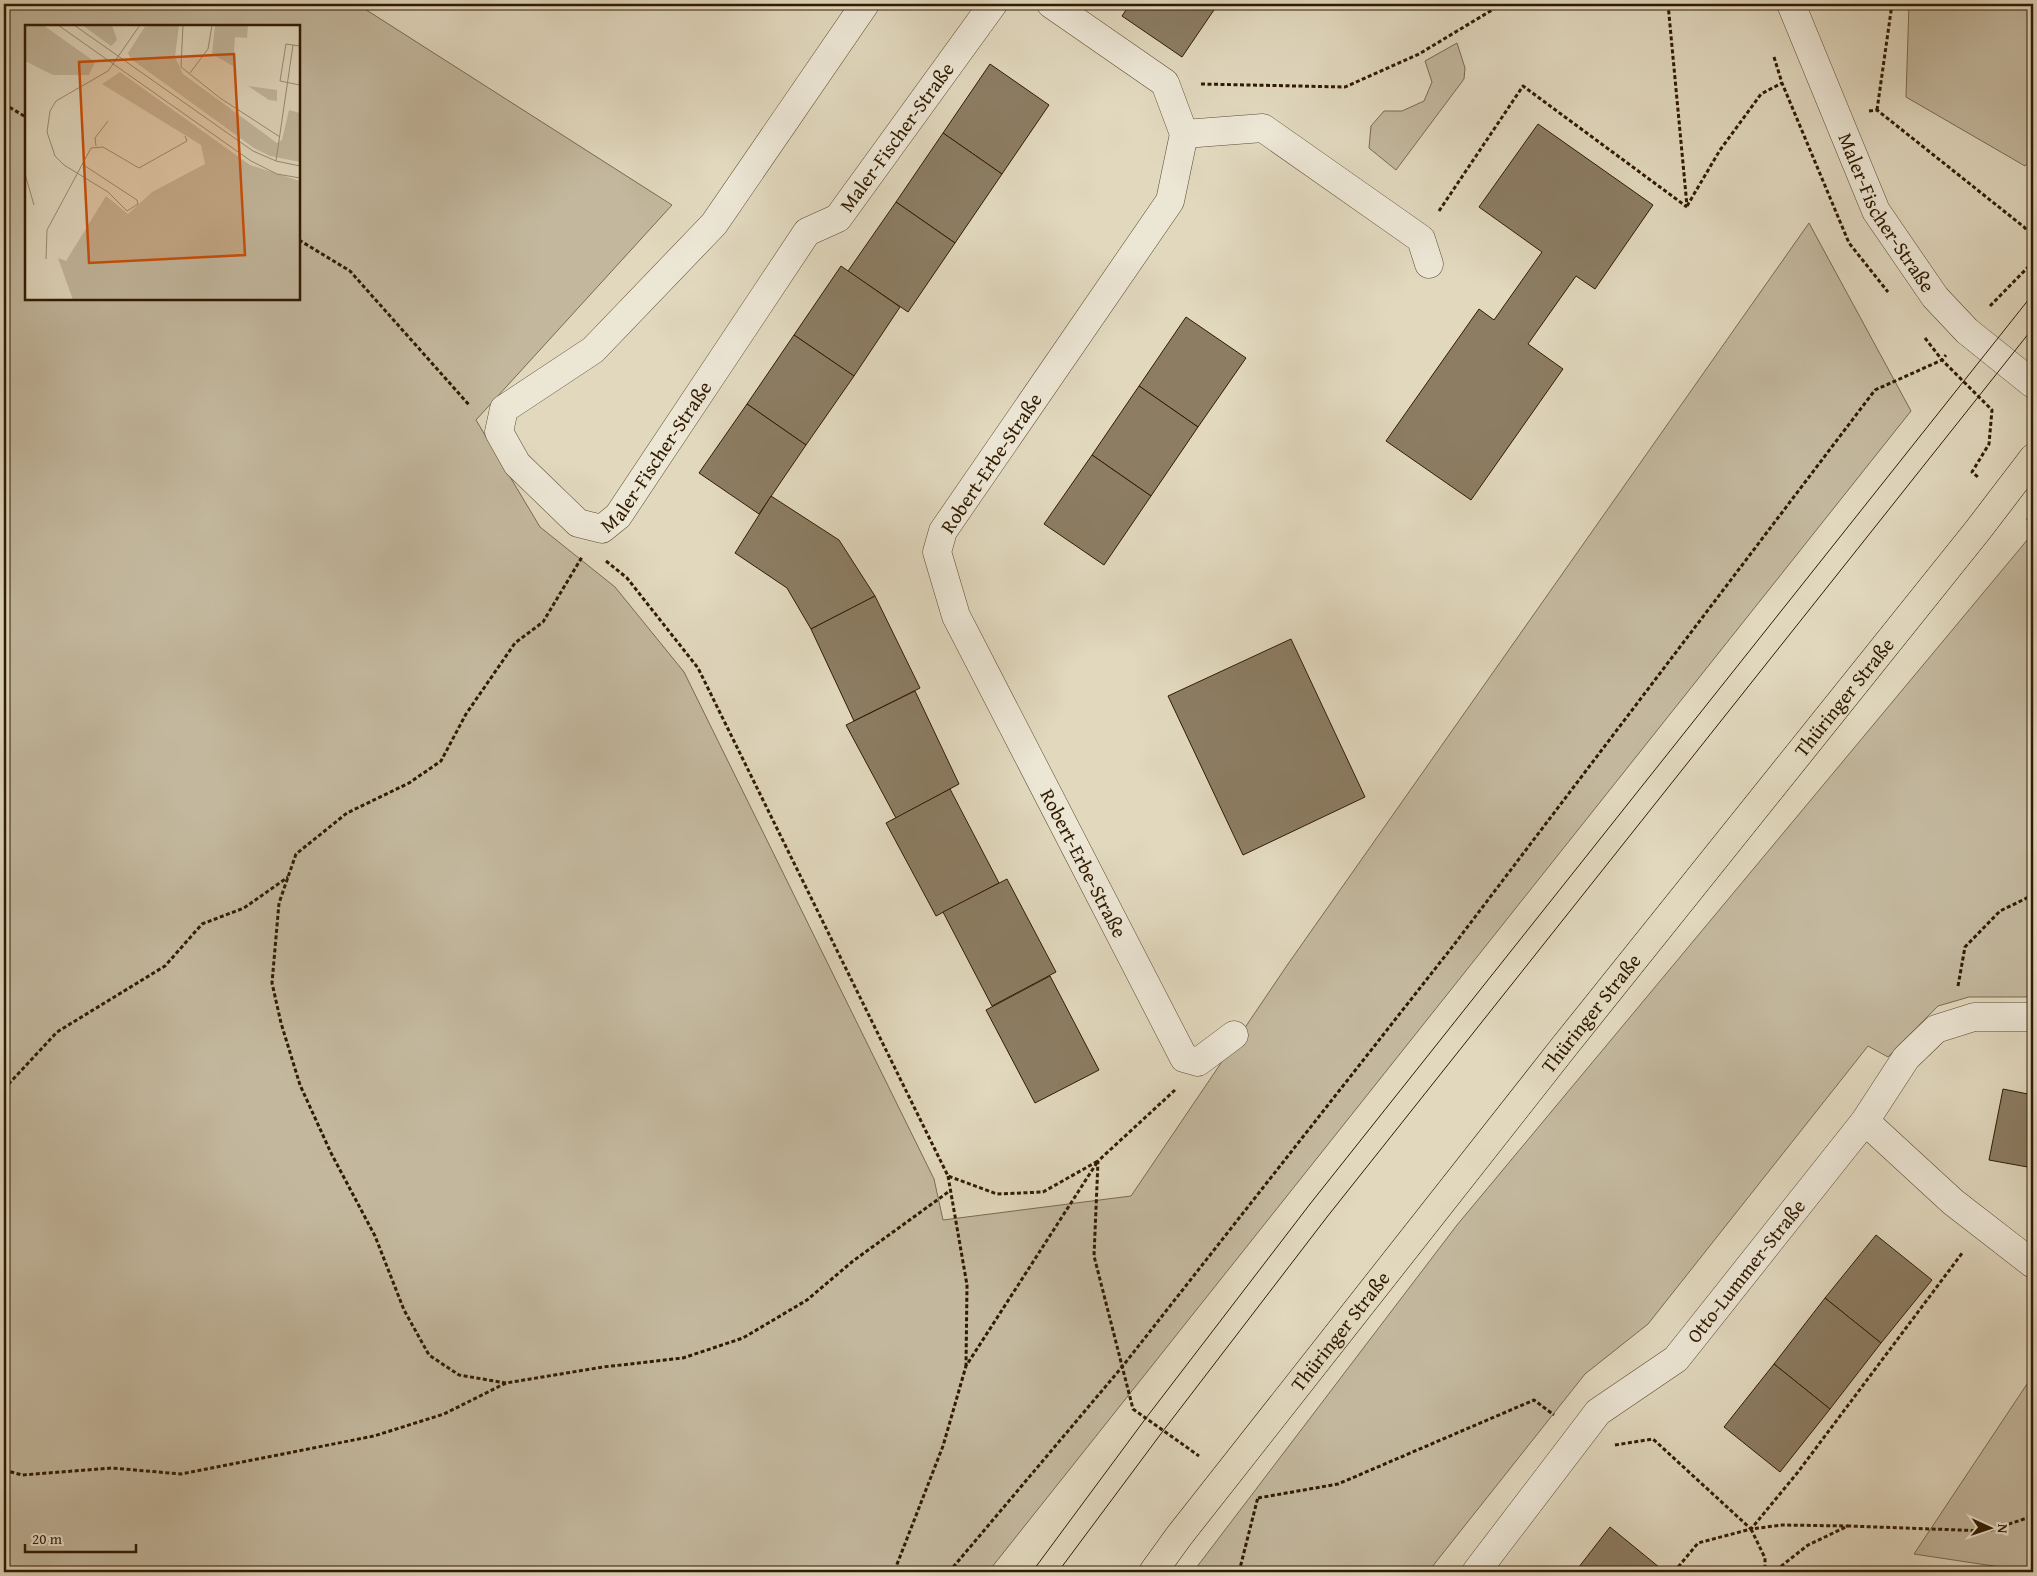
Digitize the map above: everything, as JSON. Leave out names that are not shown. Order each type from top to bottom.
[{"type":"main road","name":"Thüringer Straße","points":[[1153,1572],[1563,1048],[1978,530],[2033,458]]},
{"type":"street","name":"Maler-Fischer-Straße","points":[[865,4],[714,224],[594,350],[504,409],[499,432],[518,464],[595,538],[618,516],[807,232],[838,218],[993,4]]},
{"type":"street","points":[[1051,4],[1165,83],[1184,134],[1263,128],[1425,251]]},
{"type":"street","name":"Maler-Fischer-Straße","points":[[1791,4],[1876,211],[1935,296],[1967,331],[2033,384]]},
{"type":"street","name":"Robert-Erbe-Straße","points":[[1184,134],[1170,201],[943,531],[937,552],[956,616],[1184,1058]]},
{"type":"street","name":"Otto-Lummer-Straße","points":[[1476,1572],[1598,1412],[1676,1359],[1865,1121],[1906,1058],[1936,1030],[1974,1017],[2033,1017]]},
{"type":"street","points":[[1184,1058],[1198,1062],[1234,1035]]},
{"type":"street","points":[[1865,1121],[1953,1202],[2033,1264]]},
{"type":"path","points":[[1165,83],[1345,86],[1419,54],[1502,4]]},
{"type":"path","points":[[1668,4],[1687,207]]},
{"type":"path","points":[[1877,110],[1892,4]]},
{"type":"path","points":[[1687,207],[1720,150],[1761,94],[1782,83]]},
{"type":"path","points":[[1425,251],[1523,86],[1687,207]]},
{"type":"path","points":[[4,104],[25,116]]},
{"type":"path","points":[[1836,112],[1877,110],[2024,227],[2033,237]]},
{"type":"path","points":[[300,241],[350,271],[475,412]]},
{"type":"path","points":[[949,1572],[1122,1367],[1453,946],[1875,390],[1942,360],[2033,262]]},
{"type":"path","points":[[506,1383],[459,1374],[429,1354],[404,1310],[375,1236],[331,1153],[300,1085],[281,1023],[272,983],[279,903],[296,854],[347,813],[409,783],[441,761],[471,706],[515,643],[543,622],[564,582],[595,538],[698,668],[948,1176],[966,1285],[966,1366],[943,1446],[894,1572]]},
{"type":"path","points":[[4,1089],[57,1032],[165,966],[202,924],[244,908],[288,876]]},
{"type":"path","points":[[1963,1021],[1958,991],[1965,947],[2000,911],[2033,895]]},
{"type":"path","points":[[948,1176],[997,1194],[1043,1192],[1098,1161],[1175,1090],[1184,1058]]},
{"type":"path","points":[[1098,1161],[1094,1256],[1133,1409],[1258,1498],[1338,1484],[1534,1400],[1581,1434],[1593,1448],[1653,1439],[1751,1529],[1765,1558],[1765,1572]]},
{"type":"path","points":[[966,1366],[1098,1161]]},
{"type":"path","points":[[4,1470],[22,1475],[112,1468],[181,1474],[374,1436],[444,1414],[506,1383],[603,1367],[683,1358],[743,1338],[807,1300],[853,1261],[951,1190]]},
{"type":"path","points":[[1751,1529],[1798,1472],[1983,1226]]},
{"type":"path","points":[[1238,1572],[1258,1498]]},
{"type":"path","points":[[1674,1572],[1698,1542],[1751,1529],[1782,1525],[1988,1531],[2033,1516]]},
{"type":"path","points":[[1778,1572],[1780,1567],[1808,1545],[1848,1526]]},
{"type":"shaded area","points":[[4,4],[357,4],[672,205],[476,420],[540,527],[615,587],[684,672],[934,1179],[943,1220],[1131,1196],[1288,964],[1809,223],[1911,411],[988,1572],[4,1572]]},
{"type":"shaded area","points":[[1909,4],[2033,4],[2033,157],[2025,166],[1906,97]]},
{"type":"shaded area","points":[[1457,43],[1465,68],[1464,79],[1396,170],[1369,148],[1371,126],[1384,111],[1402,111],[1424,101],[1432,82],[1425,61]]},
{"type":"shaded area","points":[[2033,533],[2033,972],[2030,972],[2028,997],[1969,997],[1938,1006],[1888,1057],[1868,1046],[1648,1324],[1585,1374],[1428,1572],[1193,1572],[1457,1225]]},
{"type":"shaded area","points":[[2033,1375],[2033,1572],[1914,1554]]},
{"type":"building","points":[[1130,4],[1218,4],[1182,57],[1122,16]]},
{"type":"building","points":[[990,64],[1049,105],[1002,174],[943,133]]},
{"type":"building","points":[[1538,124],[1653,205],[1595,289],[1576,276],[1528,344],[1563,369],[1471,500],[1386,441],[1479,309],[1494,320],[1542,252],[1479,207]]},
{"type":"building","points":[[943,133],[1002,174],[955,243],[896,202]]},
{"type":"building","points":[[896,202],[955,243],[908,312],[848,271]]},
{"type":"building","points":[[841,266],[900,307],[854,376],[794,335]]},
{"type":"building","points":[[1186,317],[1246,358],[1198,427],[1139,386]]},
{"type":"building","points":[[794,335],[854,376],[806,445],[747,404]]},
{"type":"building","points":[[1139,386],[1198,427],[1151,496],[1092,455]]},
{"type":"building","points":[[747,404],[806,445],[759,514],[699,473]]},
{"type":"building","points":[[1092,455],[1151,496],[1104,565],[1044,524]]},
{"type":"building","points":[[771,496],[839,540],[875,596],[811,629],[787,588],[735,553]]},
{"type":"building","points":[[875,596],[920,688],[854,721],[811,629]]},
{"type":"building","points":[[1291,639],[1365,797],[1243,855],[1168,696]]},
{"type":"building","points":[[915,691],[959,784],[896,818],[846,725]]},
{"type":"building","points":[[950,789],[999,883],[936,916],[886,823]]},
{"type":"building","points":[[1007,879],[1056,972],[992,1006],[943,912]]},
{"type":"building","points":[[1050,976],[1099,1070],[1035,1103],[986,1010]]},
{"type":"building","points":[[2003,1089],[2033,1095],[2033,1168],[1989,1160]]},
{"type":"building","points":[[1876,1235],[1932,1280],[1881,1343],[1825,1298]]},
{"type":"building","points":[[1825,1298],[1881,1343],[1830,1409],[1774,1364]]},
{"type":"building","points":[[1774,1364],[1830,1409],[1780,1472],[1724,1427]]},
{"type":"building","points":[[1610,1527],[1665,1572],[1575,1572]]},
{"type":"tram line","points":[[1032,1572],[1146,1418],[1310,1204],[2033,294]]},
{"type":"tram line","points":[[1058,1572],[1327,1217],[2033,328]]}]
